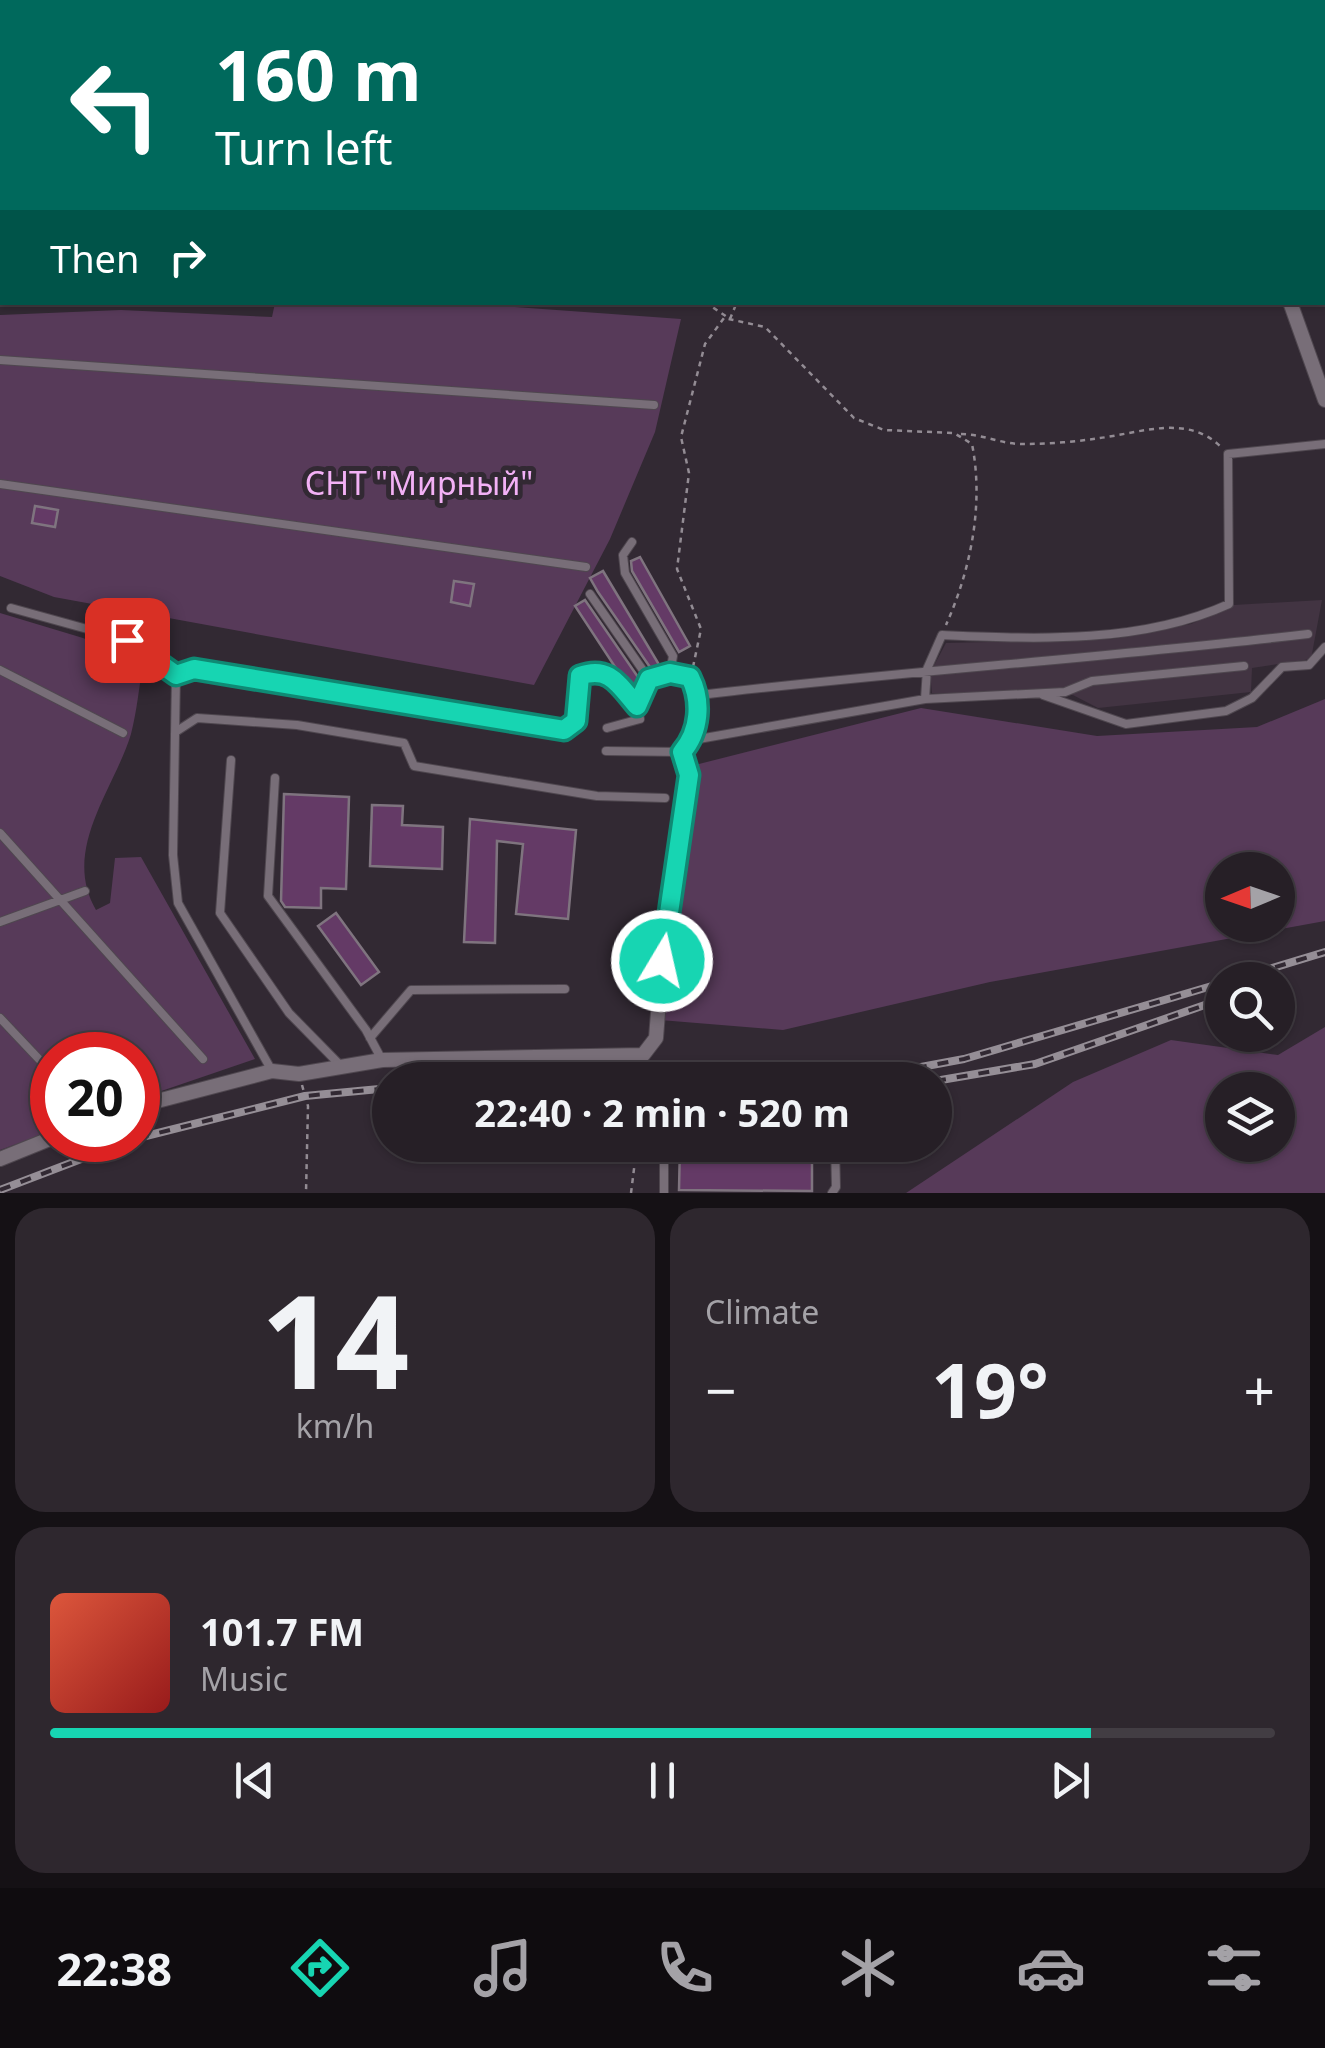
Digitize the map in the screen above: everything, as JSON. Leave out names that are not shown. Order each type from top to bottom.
[{"type":"street","points":[[1291,305],[1325,400]]},
{"type":"street","points":[[160,1100],[272,1070],[299,1074],[382,1060],[643,1056],[656,1038],[662,961]]},
{"type":"street","points":[[0,1159],[30,1147]]},
{"type":"lane","points":[[0,360],[654,405]]},
{"type":"lane","points":[[925,699],[926,669],[942,635],[1112,634],[1193,620],[1229,604],[1228,454],[1325,444]]},
{"type":"lane","points":[[0,484],[586,567]]},
{"type":"lane","points":[[632,542],[623,556],[625,573],[700,696],[692,740],[682,752]]},
{"type":"lane","points":[[590,594],[649,679]]},
{"type":"lane","points":[[11,608],[127,640],[176,675]]},
{"type":"lane","points":[[700,696],[926,669],[1104,658],[1308,634]]},
{"type":"lane","points":[[1039,694],[1126,724],[1226,711],[1252,698],[1282,667],[1309,664],[1325,647]]},
{"type":"lane","points":[[670,673],[673,656]]},
{"type":"lane","points":[[692,740],[925,699],[1065,692],[1092,681],[1244,666]]},
{"type":"lane","points":[[176,675],[194,669],[564,730],[576,721],[580,676],[594,670],[610,675],[637,706],[640,719],[606,728]]},
{"type":"lane","points":[[0,670],[123,733]]},
{"type":"lane","points":[[649,679],[670,673],[690,677]]},
{"type":"lane","points":[[176,675],[173,856],[178,902],[272,1070]]},
{"type":"lane","points":[[637,706],[649,679]]},
{"type":"lane","points":[[178,732],[197,718],[296,725],[404,743],[414,766],[597,796],[665,798]]},
{"type":"lane","points":[[606,751],[682,752]]},
{"type":"lane","points":[[662,961],[689,775],[682,752]]},
{"type":"lane","points":[[231,760],[220,912],[289,1013],[342,1067]]},
{"type":"lane","points":[[275,778],[268,896],[382,1060]]},
{"type":"lane","points":[[0,833],[202,1059]]},
{"type":"lane","points":[[0,922],[85,891]]},
{"type":"lane","points":[[370,1038],[411,990],[566,989]]},
{"type":"lane","points":[[0,1018],[30,1050]]},
{"type":"lane","points":[[664,1162],[664,1193]]},
{"type":"lane","points":[[832,1193],[836,1187],[835,1162]]},
{"type":"path","points":[[709,305],[730,319]]},
{"type":"path","points":[[730,319],[736,305]]},
{"type":"path","points":[[690,677],[698,657],[701,629],[677,569],[689,474],[681,437],[706,344],[724,318],[765,327],[854,418],[884,430],[982,434],[1018,444],[1101,438],[1152,428],[1184,429],[1210,437],[1228,454]]},
{"type":"path","points":[[942,635],[963,586],[980,481],[972,444],[956,434]]},
{"type":"path","points":[[299,1074],[308,1106],[306,1193]]},
{"type":"path","points":[[631,1193],[635,1162]]},
{"type":"shaded area","points":[[1322,600],[1311,659],[1252,668],[1251,692],[1098,708],[1071,694],[932,693],[930,673],[946,643],[1113,639],[1191,624],[1234,605]]},
{"type":"green space","name":"СНТ \"Мирный\"","points":[[275,305],[489,305],[681,319],[655,432],[610,539],[534,685],[54,597],[0,576],[0,315],[121,310],[272,317]]},
{"type":"green space","points":[[0,613],[83,638],[143,664],[131,734],[87,843],[87,888],[96,910],[110,903],[115,858],[141,857],[255,1059],[160,1091],[160,1032],[30,1032],[30,1139],[0,1150]]},
{"type":"green space","points":[[1325,699],[1325,921],[1295,926],[1295,852],[1205,852],[1205,942],[1210,942],[990,982],[783,1030],[660,1020],[695,765],[921,708],[1097,736],[1257,727]]},
{"type":"green space","points":[[1325,1027],[1325,1193],[906,1193],[1073,1082],[1171,1040],[1205,1045],[1205,1052],[1295,1052],[1295,1045]]},
{"type":"building","points":[[35,506],[58,510],[55,527],[32,523]]},
{"type":"building","points":[[640,557],[690,646],[679,652],[632,571],[631,561]]},
{"type":"building","points":[[603,571],[661,668],[652,670],[598,592],[590,578]]},
{"type":"building","points":[[454,581],[474,584],[470,606],[451,602]]},
{"type":"building","points":[[585,600],[640,680],[637,688],[633,690],[621,676],[575,606]]},
{"type":"building","points":[[284,794],[349,797],[346,889],[321,888],[321,908],[285,907],[281,901]]},
{"type":"building","points":[[372,805],[403,806],[402,825],[443,827],[442,869],[370,866]]},
{"type":"building","points":[[470,819],[576,830],[568,919],[516,914],[523,844],[497,841],[495,943],[464,942]]},
{"type":"building","points":[[336,913],[379,972],[361,985],[318,926]]},
{"type":"building","points":[[680,1162],[812,1162],[812,1191],[679,1190]]},
{"type":"railway","points":[[1292,962],[1325,952]]},
{"type":"railway","points":[[948,1062],[1205,988]]},
{"type":"railway","points":[[952,1078],[1035,1064],[1205,1005]]},
{"type":"railway","points":[[160,1132],[305,1096],[372,1090]]},
{"type":"railway","points":[[0,1190],[73,1162]]},
{"type":"route","points":[[127,640],[176,675],[194,669],[564,730],[576,721],[580,676],[594,670],[610,675],[637,706],[649,679],[670,673],[690,677],[700,696],[692,740],[682,752],[689,775],[662,961]]}]
